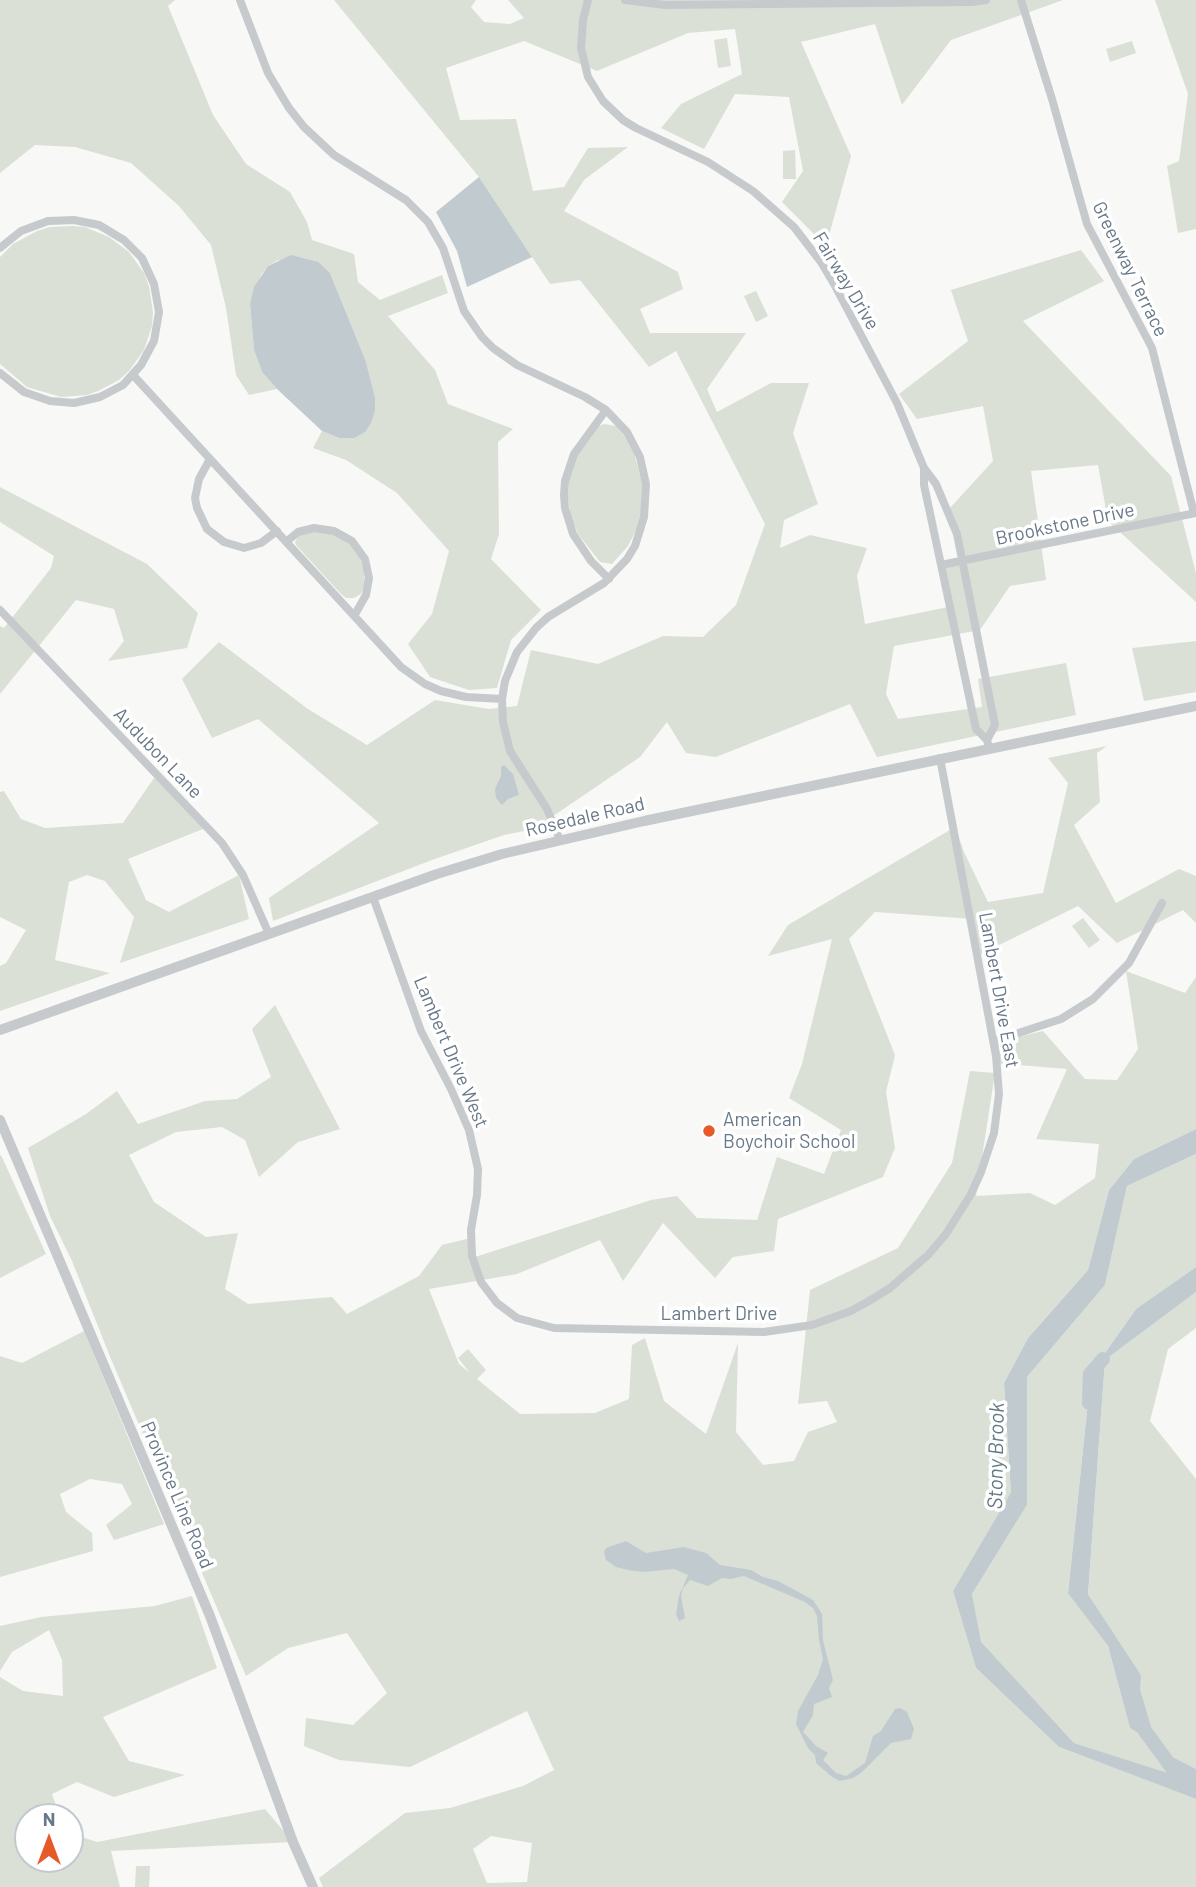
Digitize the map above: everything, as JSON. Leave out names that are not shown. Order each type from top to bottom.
[{"type":"street","points":[[240,0],[268,73],[304,127],[334,155],[406,200],[428,222],[443,248],[464,311],[482,337],[517,365],[585,397],[606,410],[627,432],[635,445],[644,471],[646,498],[644,517],[635,546],[609,579],[548,618],[530,634],[510,666],[502,699],[503,722],[510,751],[547,809],[560,840]]},
{"type":"street","name":"Fairway Drive","points":[[588,0],[581,48],[589,77],[603,101],[623,120],[708,162],[771,205],[794,227],[834,284],[897,403],[924,468],[933,477],[957,534],[995,725],[988,744]]},
{"type":"street","points":[[625,0],[665,5],[986,0]]},
{"type":"street","name":"Greenway Terrace","points":[[1021,0],[1087,224],[1152,348],[1195,513]]},
{"type":"street","points":[[0,248],[21,231],[34,225],[61,220],[99,225],[134,248],[155,284],[159,313],[154,341],[145,359],[122,385],[100,397],[74,403],[37,398],[24,392],[0,373]]},
{"type":"street","points":[[133,375],[401,667],[425,684],[454,695],[502,699]]},
{"type":"street","points":[[606,410],[574,454],[565,481],[564,495],[573,534],[586,554],[609,579]]},
{"type":"street","points":[[210,459],[199,479],[195,498],[207,529],[224,542],[244,548],[261,544],[276,531]]},
{"type":"street","name":"Fairway Drive","points":[[924,468],[924,485],[976,729],[988,744]]},
{"type":"street","name":"Brookstone Drive","points":[[941,565],[1195,513]]},
{"type":"street","points":[[286,542],[304,529],[323,528],[343,535],[360,550],[369,569],[369,578],[366,595],[354,616]]},
{"type":"street","name":"Audubon Lane","points":[[0,610],[222,843],[243,875],[269,934]]},
{"type":"street","name":"Rosedale Road","points":[[0,1030],[477,861],[560,840],[940,758],[988,744],[1196,706]]},
{"type":"street","name":"Lambert Drive East","points":[[863,1305],[890,1288],[928,1255],[946,1234],[971,1194],[989,1152],[997,1114],[998,1075],[994,1041],[940,758]]},
{"type":"street","name":"Lambert Drive West","points":[[373,897],[421,1031],[461,1109],[472,1141],[479,1183],[470,1244],[475,1270],[496,1303],[517,1318],[542,1326],[570,1328]]},
{"type":"street","points":[[994,1041],[1061,1019],[1093,999],[1129,963],[1162,902]]},
{"type":"street","name":"Province Line Road","points":[[0,1121],[210,1615],[293,1842],[313,1887]]},
{"type":"street","name":"Lambert Drive","points":[[570,1328],[764,1332],[813,1325],[863,1305]]},
{"type":"shaded area","points":[[0,0],[175,0],[168,6],[213,115],[246,164],[290,192],[307,222],[312,240],[354,254],[358,282],[380,300],[442,275],[448,293],[388,316],[435,370],[448,404],[513,429],[498,442],[499,534],[491,559],[541,610],[511,640],[497,688],[469,690],[430,677],[408,644],[432,614],[449,551],[397,493],[346,460],[313,448],[322,431],[339,438],[365,359],[330,273],[278,260],[268,266],[261,275],[250,304],[254,350],[262,372],[277,389],[249,395],[236,375],[226,308],[211,245],[179,206],[131,163],[75,147],[35,145],[0,173]]},
{"type":"shaded area","points":[[334,0],[476,0],[471,7],[484,22],[510,24],[524,18],[508,0],[1063,0],[951,40],[902,105],[875,24],[801,42],[851,156],[826,246],[782,202],[803,171],[789,97],[735,94],[704,149],[661,128],[681,104],[742,74],[735,29],[688,33],[597,71],[524,41],[446,68],[460,120],[516,119],[533,191],[564,187],[588,148],[628,147],[584,180],[564,211],[678,272],[683,289],[640,309],[650,333],[746,333],[707,389],[717,412],[771,383],[809,383],[793,433],[818,504],[784,520],[780,548],[810,535],[867,548],[857,576],[865,624],[948,607],[941,562],[965,558],[949,509],[993,461],[983,406],[917,419],[899,394],[968,341],[951,290],[1081,250],[1104,281],[1023,321],[1171,476],[1196,573],[1196,602],[1108,521],[1098,465],[1031,471],[1046,580],[1010,586],[980,630],[894,646],[886,694],[898,719],[982,707],[978,679],[1066,663],[1076,715],[877,757],[850,704],[716,757],[686,753],[667,722],[640,757],[534,829],[504,835],[432,860],[273,921],[269,898],[379,823],[258,719],[212,738],[182,679],[219,642],[308,709],[367,745],[435,700],[489,709],[517,706],[531,650],[598,664],[663,636],[703,637],[736,605],[765,524],[676,351],[649,367],[580,280],[550,284],[479,177]]},
{"type":"shaded area","points":[[1155,0],[1196,0],[1196,229],[1178,233],[1167,166],[1179,161],[1188,94]]},
{"type":"shaded area","points":[[727,38],[731,66],[718,68],[714,40]]},
{"type":"shaded area","points":[[1132,41],[1136,53],[1110,62],[1106,49]]},
{"type":"shaded area","points":[[795,150],[796,179],[783,179],[783,151]]},
{"type":"shaded area","points":[[479,177],[532,257],[467,287],[457,251],[436,212]]},
{"type":"shaded area","points":[[50,227],[85,227],[109,237],[129,252],[144,273],[153,312],[152,326],[144,350],[129,371],[119,380],[98,391],[87,395],[61,397],[27,387],[0,364],[0,257],[13,244],[37,231]]},
{"type":"shaded area","points":[[291,255],[318,262],[330,273],[365,359],[375,398],[375,410],[365,432],[354,438],[339,438],[322,431],[262,372],[254,350],[250,304],[254,287],[268,266]]},
{"type":"shaded area","points":[[756,291],[768,316],[756,322],[744,296]]},
{"type":"shaded area","points":[[599,426],[616,426],[624,435],[634,453],[642,482],[638,526],[628,546],[612,564],[600,562],[578,534],[568,498],[569,479],[575,459]]},
{"type":"shaded area","points":[[0,487],[147,564],[198,613],[187,648],[108,661],[124,641],[114,609],[76,600],[0,694],[0,626],[4,628],[51,568],[54,556],[0,522]]},
{"type":"shaded area","points":[[306,532],[329,532],[351,545],[359,555],[364,570],[365,585],[361,594],[346,598],[296,545],[298,536]]},
{"type":"shaded area","points":[[1196,641],[1196,692],[1144,701],[1132,648]]},
{"type":"shaded area","points":[[1107,746],[1097,753],[1100,802],[1074,825],[1116,903],[1179,869],[1196,876],[1196,923],[1183,910],[1117,943],[1078,906],[981,954],[974,919],[875,912],[849,939],[895,1055],[886,1092],[895,1148],[883,1177],[778,1219],[774,1251],[733,1257],[715,1278],[663,1223],[623,1281],[600,1240],[517,1274],[429,1289],[459,1364],[470,1373],[458,1358],[468,1349],[486,1370],[477,1379],[520,1414],[595,1413],[629,1399],[632,1345],[645,1338],[664,1401],[706,1434],[738,1343],[736,1432],[763,1465],[794,1461],[808,1432],[837,1422],[827,1401],[798,1404],[810,1290],[898,1248],[952,1163],[970,1071],[995,1073],[976,1196],[1030,1193],[1055,1205],[1095,1178],[1099,1144],[1036,1139],[1067,1069],[994,1063],[992,1043],[1043,1031],[1085,1079],[1117,1080],[1138,1049],[1126,971],[1185,993],[1196,977],[1196,1129],[1134,1159],[1109,1190],[1088,1270],[1028,1338],[1004,1383],[1011,1492],[953,1591],[976,1668],[1059,1747],[1196,1799],[1196,1887],[323,1887],[319,1878],[405,1813],[450,1808],[523,1786],[554,1770],[527,1711],[410,1767],[339,1760],[304,1746],[306,1718],[353,1725],[387,1693],[347,1633],[288,1648],[246,1676],[72,1261],[50,1216],[28,1148],[86,1114],[117,1091],[138,1124],[205,1101],[237,1099],[271,1077],[252,1029],[275,1005],[340,1129],[298,1142],[259,1177],[245,1140],[222,1127],[176,1132],[129,1155],[154,1202],[206,1237],[238,1233],[225,1289],[248,1304],[332,1297],[347,1314],[419,1276],[442,1245],[471,1238],[472,1258],[651,1200],[677,1196],[697,1218],[757,1220],[777,1157],[824,1174],[841,1130],[789,1098],[802,1064],[832,939],[768,956],[788,925],[955,827],[988,902],[1043,893],[1068,783],[1048,758]],"holes":[[[491,1836],[532,1843],[527,1882],[487,1883],[473,1849]]]},
{"type":"shaded area","points":[[504,765],[513,774],[519,795],[508,799],[502,805],[496,798],[495,789],[501,776],[501,767]]},
{"type":"shaded area","points":[[154,778],[180,797],[208,827],[128,859],[146,900],[169,912],[239,875],[249,919],[120,963],[134,917],[105,881],[87,875],[69,882],[55,960],[110,973],[0,1011],[0,966],[6,963],[26,930],[0,917],[0,792],[4,791],[21,819],[45,828],[123,823]]},
{"type":"shaded area","points":[[1083,918],[1100,940],[1089,948],[1072,926]]},
{"type":"shaded area","points":[[1196,1129],[1196,1154],[1127,1186],[1105,1285],[1027,1377],[1027,1505],[972,1594],[981,1642],[1074,1743],[1180,1777],[1151,1742],[1130,1728],[1108,1646],[1068,1593],[1091,1373],[1136,1309],[1196,1267],[1196,1292],[1105,1360],[1088,1594],[1141,1675],[1139,1723],[1167,1754],[1196,1769],[1196,1799],[1059,1747],[976,1668],[953,1591],[1011,1492],[1004,1383],[1028,1338],[1088,1270],[1109,1190],[1134,1159]]},
{"type":"shaded area","points":[[1196,1154],[1196,1267],[1136,1309],[1091,1373],[1068,1592],[1108,1646],[1130,1728],[1151,1742],[1181,1778],[1074,1743],[980,1642],[972,1594],[1027,1505],[1027,1377],[1105,1285],[1127,1186]]},
{"type":"shaded area","points":[[0,1156],[46,1254],[0,1278]]},
{"type":"shaded area","points":[[1196,1292],[1196,1328],[1168,1349],[1150,1421],[1196,1479],[1196,1769],[1167,1754],[1139,1723],[1141,1675],[1088,1594],[1105,1360]]},
{"type":"shaded area","points":[[84,1331],[164,1524],[114,1540],[106,1525],[132,1504],[122,1484],[90,1479],[60,1494],[66,1512],[92,1533],[93,1551],[0,1577],[0,1356],[22,1363]]},
{"type":"shaded area","points":[[626,1541],[646,1553],[684,1547],[706,1553],[720,1565],[751,1570],[813,1600],[822,1614],[823,1640],[833,1680],[829,1688],[832,1697],[814,1704],[813,1715],[803,1732],[816,1746],[828,1753],[823,1760],[836,1773],[846,1776],[865,1763],[873,1736],[881,1731],[895,1709],[900,1708],[907,1712],[914,1729],[911,1739],[891,1743],[853,1778],[840,1781],[832,1777],[816,1763],[815,1755],[808,1748],[796,1724],[798,1711],[818,1675],[823,1659],[817,1616],[813,1608],[744,1576],[722,1578],[708,1586],[690,1580],[683,1588],[681,1596],[685,1618],[679,1621],[676,1614],[679,1596],[688,1575],[674,1569],[643,1572],[616,1567],[606,1560],[604,1552],[606,1548]]},
{"type":"shaded area","points":[[192,1596],[217,1668],[103,1717],[129,1761],[185,1775],[114,1797],[77,1782],[52,1794],[55,1803],[14,1803],[14,1873],[84,1873],[84,1838],[97,1842],[265,1809],[293,1842],[111,1851],[120,1887],[0,1887],[0,1677],[23,1691],[63,1696],[62,1660],[49,1630],[12,1652],[0,1671],[0,1626],[41,1617],[155,1606]]},
{"type":"shaded area","points":[[136,1866],[150,1866],[149,1887],[135,1887]]},
{"type":"waterway","name":"Stony Brook","points":[[1089,1403],[1090,1374],[1103,1359]]},
{"type":"waterway","name":"Stony Brook","points":[[1134,1694],[1145,1731],[1186,1787]]},
{"type":"place","name":"American Boychoir School","points":[[709,1131]]}]
